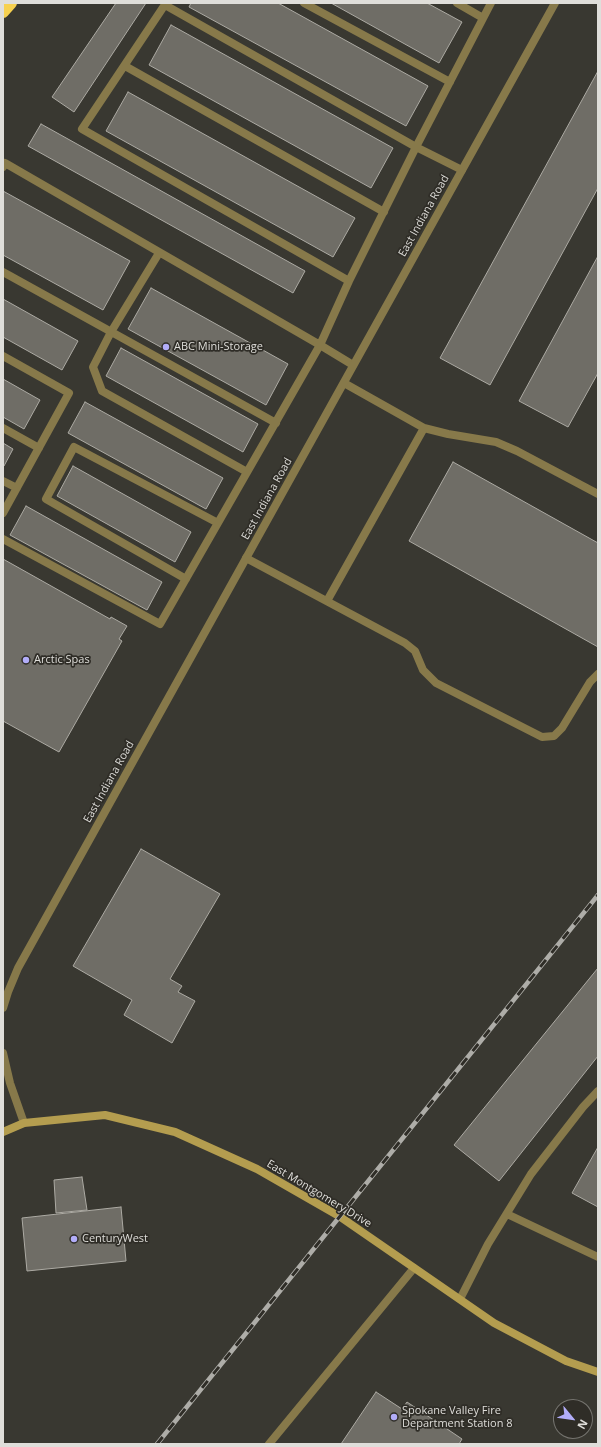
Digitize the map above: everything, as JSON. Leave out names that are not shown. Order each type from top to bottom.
[{"type":"highway","points":[[3,12],[11,3]]},
{"type":"street","points":[[304,3],[450,82]]},
{"type":"street","points":[[458,3],[483,18]]},
{"type":"street","points":[[3,539],[160,624],[320,345],[349,281],[416,147],[491,3]]},
{"type":"street","name":"East Indiana Road","points":[[3,1008],[5,992],[18,968],[554,3]]},
{"type":"street","points":[[349,281],[82,130],[165,4],[416,147],[462,170]]},
{"type":"street","points":[[125,66],[384,212]]},
{"type":"street","points":[[3,167],[5,163],[354,365]]},
{"type":"street","points":[[159,253],[93,367],[102,392],[247,472]]},
{"type":"street","points":[[3,272],[276,423]]},
{"type":"street","points":[[3,356],[70,393],[3,513]]},
{"type":"street","points":[[344,383],[424,428],[448,434],[496,442],[518,451],[598,494]]},
{"type":"street","points":[[3,428],[39,448]]},
{"type":"street","points":[[327,601],[424,428]]},
{"type":"street","points":[[186,579],[46,499],[74,447],[218,523]]},
{"type":"street","points":[[3,481],[17,488]]},
{"type":"street","points":[[246,558],[405,642],[416,651],[423,670],[436,683],[542,737],[554,736],[562,728],[590,682],[598,674]]},
{"type":"street","points":[[3,1053],[10,1083],[24,1123]]},
{"type":"street","points":[[460,1299],[488,1244],[530,1174],[598,1090]]},
{"type":"street","name":"East Montgomery Drive","points":[[3,1132],[24,1123],[105,1115],[175,1132],[257,1169],[339,1216],[494,1322],[566,1361],[598,1372]]},
{"type":"street","points":[[507,1214],[598,1257]]},
{"type":"street","points":[[269,1444],[414,1268]]},
{"type":"building","points":[[116,3],[146,3],[74,112],[52,97]]},
{"type":"building","points":[[191,3],[278,3],[428,86],[406,126],[189,7]]},
{"type":"building","points":[[331,3],[427,3],[462,22],[439,63]]},
{"type":"building","points":[[171,25],[393,148],[371,188],[149,65]]},
{"type":"building","points":[[598,71],[598,188],[490,385],[440,358]]},
{"type":"building","points":[[128,92],[355,218],[333,257],[106,131]]},
{"type":"building","points":[[41,124],[305,271],[293,293],[28,146]]},
{"type":"building","points":[[3,191],[130,261],[103,310],[3,255]]},
{"type":"building","points":[[598,256],[598,373],[568,427],[519,401]]},
{"type":"building","points":[[151,288],[288,364],[266,405],[128,329]]},
{"type":"building","points":[[3,299],[78,341],[62,370],[3,337]]},
{"type":"building","points":[[121,348],[258,424],[243,452],[106,376]]},
{"type":"building","points":[[3,379],[40,400],[24,429],[3,417]]},
{"type":"building","points":[[85,402],[223,478],[206,509],[68,433]]},
{"type":"building","points":[[3,443],[13,449],[4,466],[3,466]]},
{"type":"building","points":[[453,462],[598,543],[598,647],[409,541]]},
{"type":"building","points":[[73,466],[191,532],[175,562],[57,496]]},
{"type":"building","points":[[26,506],[162,582],[147,610],[10,535]]},
{"type":"building","points":[[3,559],[110,619],[111,617],[127,626],[119,639],[122,641],[59,752],[3,721]]},
{"type":"building","points":[[141,849],[220,894],[170,979],[182,986],[178,992],[195,1001],[172,1043],[124,1015],[132,1000],[73,966]]},
{"type":"building","points":[[598,968],[598,1056],[499,1181],[454,1145]]},
{"type":"building","points":[[598,1147],[598,1207],[572,1193]]},
{"type":"building","points":[[82,1177],[87,1210],[56,1213],[54,1180]]},
{"type":"building","name":"CenturyWest","points":[[121,1207],[126,1261],[27,1271],[22,1218]]},
{"type":"building","name":"Spokane Valley Fire Department Station 8","points":[[376,1392],[402,1409],[407,1402],[462,1439],[459,1444],[341,1444]]},
{"type":"railway","points":[[157,1444],[598,895]]},
{"type":"place","name":"ABC Mini-Storage","points":[[166,347]]},
{"type":"place","name":"Arctic Spas","points":[[26,660]]},
{"type":"place","name":"CenturyWest","points":[[74,1239]]},
{"type":"place","name":"Spokane Valley Fire Department Station 8","points":[[394,1417]]}]
